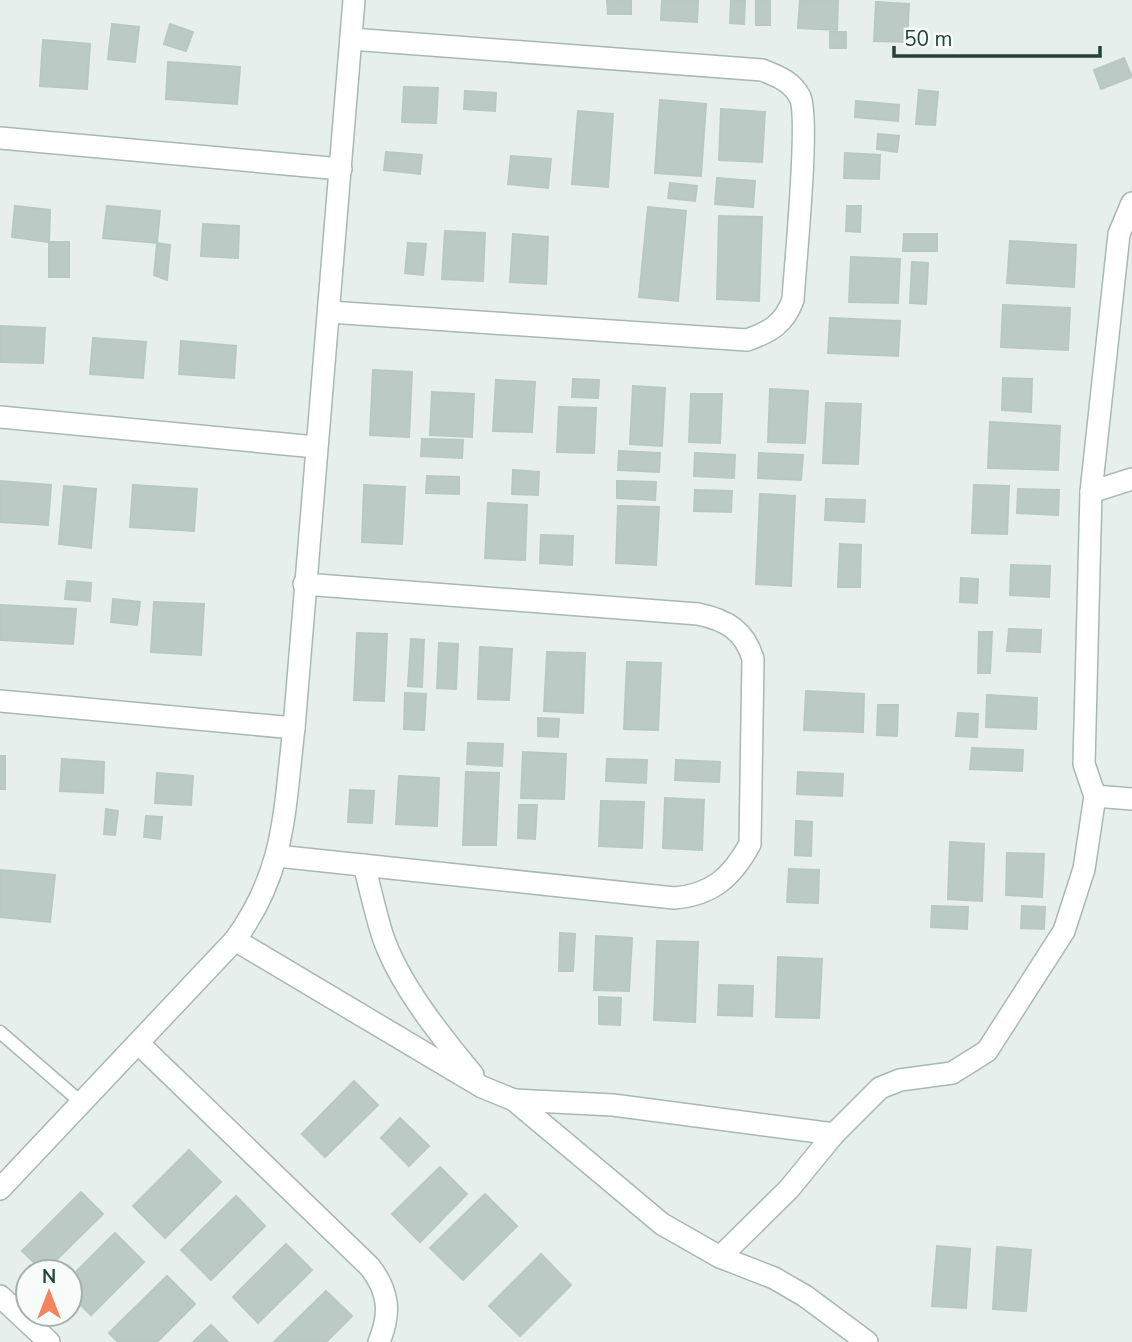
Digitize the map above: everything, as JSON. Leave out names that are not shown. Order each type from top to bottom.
[{"type":"street","points":[[0,1189],[235,940],[257,910],[277,856],[294,728],[354,0]]},
{"type":"street","points":[[329,312],[747,340],[769,332],[786,318],[793,300],[803,127],[801,98],[789,82],[762,70],[351,40]]},
{"type":"street","points":[[0,138],[341,169]]},
{"type":"street","points":[[720,1257],[789,1189],[834,1134],[880,1088],[900,1080],[952,1073],[987,1051],[1064,932],[1084,869],[1095,796],[1084,764],[1091,492],[1119,234],[1132,203]]},
{"type":"street","points":[[0,417],[316,447]]},
{"type":"street","points":[[1091,492],[1132,479]]},
{"type":"street","points":[[277,856],[674,898],[699,896],[719,883],[740,864],[750,844],[753,659],[749,643],[734,627],[719,619],[698,614],[304,584]]},
{"type":"street","points":[[0,701],[294,728]]},
{"type":"street","points":[[1095,796],[1132,799]]},
{"type":"street","points":[[364,865],[382,936],[409,987],[442,1038],[482,1087]]},
{"type":"street","points":[[235,940],[482,1087],[514,1100],[662,1224],[720,1257],[774,1278],[805,1296],[867,1342]]},
{"type":"street","points":[[139,1044],[381,1280],[389,1307],[379,1342]]},
{"type":"street","points":[[514,1100],[613,1105],[834,1134]]},
{"type":"street","points":[[0,1296],[49,1342]]},
{"type":"lane","points":[[0,1032],[83,1104]]},
{"type":"building","points":[[607,0],[631,0],[631,14],[608,14]]},
{"type":"building","points":[[662,0],[698,0],[697,22],[661,20]]},
{"type":"building","points":[[756,0],[770,0],[770,25],[756,25]]},
{"type":"building","points":[[800,0],[838,0],[837,30],[798,28]]},
{"type":"building","points":[[731,1],[745,1],[744,24],[730,23]]},
{"type":"building","points":[[876,2],[909,4],[907,42],[874,41]]},
{"type":"building","points":[[112,24],[139,27],[135,62],[108,59]]},
{"type":"building","points":[[170,24],[193,32],[186,51],[164,44]]},
{"type":"building","points":[[830,32],[846,32],[846,48],[830,48]]},
{"type":"building","points":[[43,40],[90,44],[87,89],[40,86]]},
{"type":"building","points":[[1124,58],[1132,77],[1101,89],[1094,70]]},
{"type":"building","points":[[168,62],[240,67],[237,104],[166,99]]},
{"type":"building","points":[[404,87],[438,88],[436,123],[402,122]]},
{"type":"building","points":[[919,90],[938,92],[935,125],[916,124]]},
{"type":"building","points":[[465,91],[496,93],[495,111],[464,109]]},
{"type":"building","points":[[660,100],[706,104],[701,176],[655,173]]},
{"type":"building","points":[[856,101],[899,105],[898,121],[855,117]]},
{"type":"building","points":[[721,109],[765,112],[762,162],[719,160]]},
{"type":"building","points":[[578,111],[613,114],[608,187],[572,184]]},
{"type":"building","points":[[878,134],[899,136],[897,152],[877,149]]},
{"type":"building","points":[[386,152],[422,155],[420,174],[384,170]]},
{"type":"building","points":[[845,153],[880,155],[879,179],[844,178]]},
{"type":"building","points":[[511,156],[551,159],[548,188],[508,184]]},
{"type":"building","points":[[717,178],[755,181],[753,207],[715,204]]},
{"type":"building","points":[[670,183],[697,186],[695,201],[668,198]]},
{"type":"building","points":[[15,206],[50,210],[49,242],[12,237]]},
{"type":"building","points":[[107,206],[160,211],[157,243],[103,238]]},
{"type":"building","points":[[847,206],[861,206],[860,232],[846,231]]},
{"type":"building","points":[[648,207],[686,211],[678,301],[639,297]]},
{"type":"building","points":[[719,216],[762,217],[759,301],[717,299]]},
{"type":"building","points":[[203,224],[239,226],[238,258],[201,256]]},
{"type":"building","points":[[445,231],[485,233],[483,281],[442,279]]},
{"type":"building","points":[[513,234],[548,237],[546,284],[510,282]]},
{"type":"building","points":[[904,234],[937,234],[937,251],[903,251]]},
{"type":"building","points":[[1010,241],[1076,245],[1074,287],[1007,283]]},
{"type":"building","points":[[49,242],[69,242],[69,277],[49,277]]},
{"type":"building","points":[[157,243],[170,245],[167,280],[154,275]]},
{"type":"building","points":[[408,243],[426,244],[423,275],[405,273]]},
{"type":"building","points":[[851,257],[900,259],[898,303],[849,302]]},
{"type":"building","points":[[912,262],[928,263],[926,304],[910,303]]},
{"type":"building","points":[[1003,305],[1070,308],[1068,350],[1001,347]]},
{"type":"building","points":[[830,318],[900,321],[898,356],[828,353]]},
{"type":"building","points":[[0,326],[45,328],[43,363],[0,362]]},
{"type":"building","points":[[93,338],[146,342],[143,378],[90,374]]},
{"type":"building","points":[[181,341],[236,346],[234,378],[179,374]]},
{"type":"building","points":[[373,370],[412,372],[409,437],[370,435]]},
{"type":"building","points":[[1003,378],[1032,379],[1031,412],[1002,410]]},
{"type":"building","points":[[573,379],[599,380],[598,398],[572,397]]},
{"type":"building","points":[[496,380],[535,382],[532,432],[493,431]]},
{"type":"building","points":[[633,386],[665,388],[662,446],[630,444]]},
{"type":"building","points":[[770,389],[808,391],[805,443],[768,442]]},
{"type":"building","points":[[432,392],[474,394],[472,437],[430,435]]},
{"type":"building","points":[[691,394],[722,394],[720,443],[689,442]]},
{"type":"building","points":[[826,403],[861,404],[858,464],[823,463]]},
{"type":"building","points":[[559,407],[596,408],[594,453],[557,452]]},
{"type":"building","points":[[990,422],[1060,426],[1058,470],[988,468]]},
{"type":"building","points":[[422,439],[463,440],[462,458],[421,456]]},
{"type":"building","points":[[619,451],[660,453],[659,472],[618,470]]},
{"type":"building","points":[[695,453],[735,455],[734,478],[694,476]]},
{"type":"building","points":[[759,453],[803,455],[801,480],[758,478]]},
{"type":"building","points":[[513,470],[539,472],[538,495],[512,494]]},
{"type":"building","points":[[427,476],[459,477],[459,494],[426,493]]},
{"type":"building","points":[[0,481],[51,485],[48,525],[0,522]]},
{"type":"building","points":[[617,481],[656,482],[655,500],[617,498]]},
{"type":"building","points":[[133,485],[197,489],[194,531],[130,527]]},
{"type":"building","points":[[364,485],[405,487],[402,544],[362,542]]},
{"type":"building","points":[[974,485],[1009,486],[1007,534],[972,533]]},
{"type":"building","points":[[64,486],[96,489],[91,548],[59,544]]},
{"type":"building","points":[[1018,489],[1059,490],[1058,515],[1017,513]]},
{"type":"building","points":[[695,490],[732,491],[731,512],[694,511]]},
{"type":"building","points":[[760,494],[795,496],[791,586],[756,584]]},
{"type":"building","points":[[826,499],[865,500],[864,522],[825,520]]},
{"type":"building","points":[[488,503],[527,505],[525,560],[485,558]]},
{"type":"building","points":[[618,506],[659,507],[656,565],[616,563]]},
{"type":"building","points":[[541,535],[573,536],[572,565],[540,563]]},
{"type":"building","points":[[840,544],[861,545],[860,587],[838,587]]},
{"type":"building","points":[[1011,565],[1050,566],[1049,597],[1010,595]]},
{"type":"building","points":[[961,578],[978,579],[977,603],[960,602]]},
{"type":"building","points":[[67,581],[91,583],[90,601],[65,599]]},
{"type":"building","points":[[113,599],[140,602],[137,625],[111,622]]},
{"type":"building","points":[[154,602],[204,604],[201,655],[151,652]]},
{"type":"building","points":[[0,605],[76,609],[73,644],[0,640]]},
{"type":"building","points":[[1009,629],[1041,630],[1040,652],[1007,651]]},
{"type":"building","points":[[979,632],[992,632],[990,673],[978,673]]},
{"type":"building","points":[[357,633],[387,634],[384,701],[354,700]]},
{"type":"building","points":[[411,639],[424,640],[422,687],[408,686]]},
{"type":"building","points":[[439,643],[458,644],[456,689],[437,688]]},
{"type":"building","points":[[480,647],[512,649],[509,700],[478,699]]},
{"type":"building","points":[[547,652],[585,653],[583,713],[544,711]]},
{"type":"building","points":[[627,662],[661,663],[658,730],[624,729]]},
{"type":"building","points":[[806,691],[864,694],[863,732],[804,730]]},
{"type":"building","points":[[405,693],[426,694],[424,730],[404,729]]},
{"type":"building","points":[[987,695],[1037,698],[1036,729],[986,727]]},
{"type":"building","points":[[878,705],[898,705],[897,736],[877,735]]},
{"type":"building","points":[[958,713],[978,714],[977,737],[956,736]]},
{"type":"building","points":[[538,718],[559,719],[558,737],[538,736]]},
{"type":"building","points":[[468,743],[503,744],[502,766],[467,764]]},
{"type":"building","points":[[972,748],[1023,750],[1022,771],[970,769]]},
{"type":"building","points":[[523,752],[566,754],[564,799],[521,798]]},
{"type":"building","points":[[0,756],[5,756],[5,789],[0,789]]},
{"type":"building","points":[[62,759],[104,762],[103,793],[60,791]]},
{"type":"building","points":[[607,759],[647,760],[646,783],[606,781]]},
{"type":"building","points":[[676,760],[720,762],[719,782],[675,780]]},
{"type":"building","points":[[466,772],[499,773],[496,845],[463,845]]},
{"type":"building","points":[[798,772],[843,774],[842,796],[797,794]]},
{"type":"building","points":[[157,773],[193,776],[191,805],[155,803]]},
{"type":"building","points":[[399,776],[439,778],[437,826],[396,824]]},
{"type":"building","points":[[350,790],[374,791],[372,823],[348,822]]},
{"type":"building","points":[[665,798],[704,800],[702,850],[663,848]]},
{"type":"building","points":[[601,801],[644,802],[642,848],[599,846]]},
{"type":"building","points":[[519,805],[537,805],[535,839],[518,838]]},
{"type":"building","points":[[106,809],[118,811],[115,835],[104,834]]},
{"type":"building","points":[[146,816],[162,817],[160,839],[144,837]]},
{"type":"building","points":[[796,821],[812,822],[811,856],[795,855]]},
{"type":"building","points":[[950,842],[984,844],[982,901],[948,899]]},
{"type":"building","points":[[1007,853],[1044,854],[1042,897],[1006,895]]},
{"type":"building","points":[[789,869],[819,870],[818,903],[787,902]]},
{"type":"building","points":[[0,870],[55,875],[50,922],[0,917]]},
{"type":"building","points":[[932,906],[968,907],[967,929],[931,927]]},
{"type":"building","points":[[1022,906],[1045,907],[1044,929],[1021,928]]},
{"type":"building","points":[[560,933],[575,934],[573,971],[559,971]]},
{"type":"building","points":[[596,936],[632,938],[629,991],[594,990]]},
{"type":"building","points":[[657,941],[698,942],[695,1022],[654,1020]]},
{"type":"building","points":[[778,957],[822,959],[819,1018],[776,1017]]},
{"type":"building","points":[[719,985],[753,986],[752,1016],[718,1015]]},
{"type":"building","points":[[599,997],[621,998],[620,1025],[599,1024]]},
{"type":"building","points":[[354,1081],[378,1105],[325,1157],[302,1134]]},
{"type":"building","points":[[400,1118],[429,1146],[409,1166],[381,1138]]},
{"type":"building","points":[[189,1150],[221,1182],[165,1238],[133,1206]]},
{"type":"building","points":[[440,1167],[467,1194],[420,1242],[392,1214]]},
{"type":"building","points":[[81,1192],[103,1214],[58,1258],[29,1258],[22,1251]]},
{"type":"building","points":[[485,1194],[517,1226],[463,1280],[430,1248]]},
{"type":"building","points":[[236,1196],[265,1226],[211,1280],[181,1250]]},
{"type":"building","points":[[115,1233],[144,1262],[91,1315],[84,1308],[84,1264]]},
{"type":"building","points":[[286,1244],[312,1270],[258,1323],[233,1297]]},
{"type":"building","points":[[937,1246],[970,1249],[966,1308],[932,1306]]},
{"type":"building","points":[[997,1247],[1031,1250],[1026,1311],[993,1309]]},
{"type":"building","points":[[541,1254],[571,1285],[520,1336],[489,1306]]},
{"type":"building","points":[[167,1276],[195,1304],[157,1342],[118,1342],[109,1333]]},
{"type":"building","points":[[326,1291],[352,1316],[326,1342],[274,1342]]},
{"type":"building","points":[[211,1325],[228,1342],[193,1342]]}]
